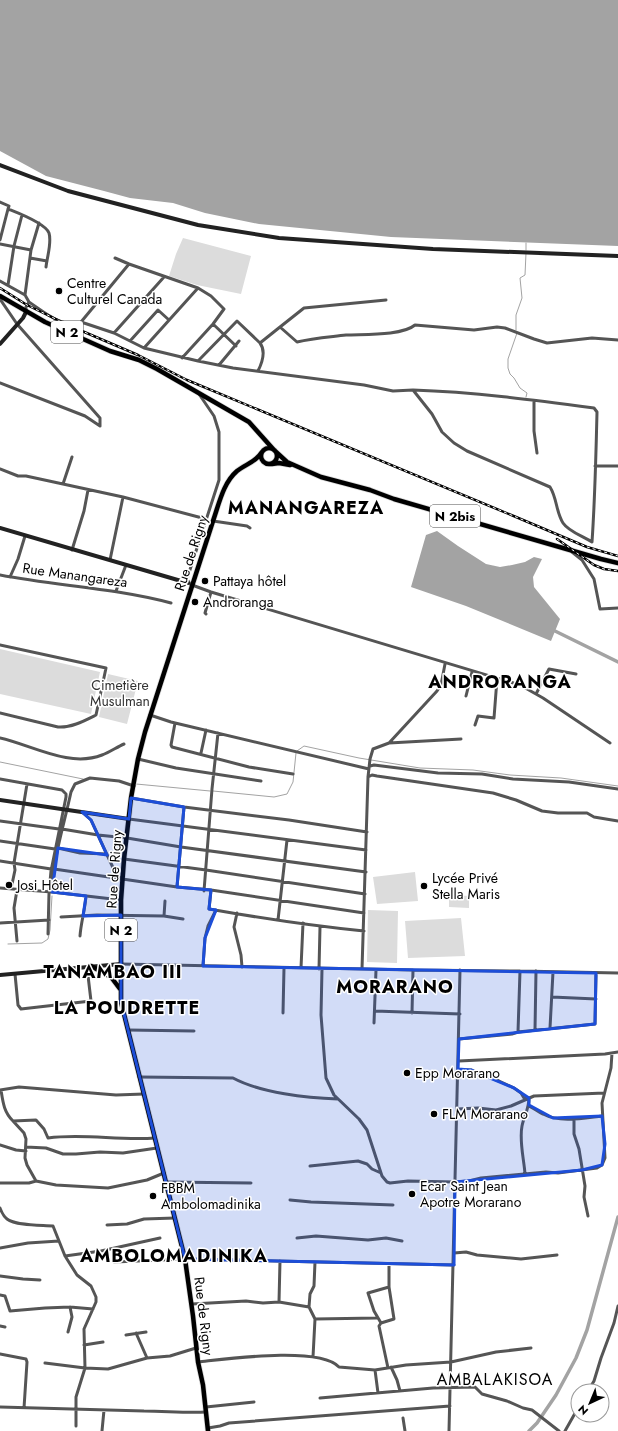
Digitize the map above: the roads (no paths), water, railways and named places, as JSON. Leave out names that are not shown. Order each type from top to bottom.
[{"type":"main road","points":[[0,165],[68,191],[198,225],[279,238],[433,249],[618,256]]},
{"type":"main road","name":"N 2","points":[[0,297],[44,322],[78,338],[138,360],[157,369],[249,422],[258,431]]},
{"type":"main road","points":[[0,344],[23,318],[26,312]]},
{"type":"main road","points":[[258,431],[275,451],[294,466]]},
{"type":"main road","points":[[258,431],[263,440],[262,458],[269,464]]},
{"type":"main road","points":[[263,452],[268,448],[275,451]]},
{"type":"main road","points":[[269,464],[277,458],[275,451]]},
{"type":"main road","name":"Rue de Rigny","points":[[206,1409],[201,1371],[196,1348],[192,1304],[185,1259],[121,1002],[122,880],[131,798],[138,759],[190,584],[223,492],[236,472],[259,457],[263,452]]},
{"type":"main road","points":[[249,464],[256,462],[269,464],[279,463],[294,466]]},
{"type":"main road","name":"N 2bis","points":[[294,466],[321,477],[370,490],[394,499],[618,563]]},
{"type":"main road","points":[[0,528],[190,584]]},
{"type":"main road","points":[[0,800],[129,819]]},
{"type":"main road","points":[[0,975],[121,964]]},
{"type":"main road","points":[[89,967],[111,977],[121,990]]},
{"type":"main road","name":"N 2","points":[[206,1409],[208,1430]]},
{"type":"street","points":[[0,202],[9,206],[0,238]]},
{"type":"street","points":[[8,209],[39,223],[49,233],[46,267]]},
{"type":"street","points":[[8,285],[14,246],[22,215]]},
{"type":"street","points":[[25,295],[31,250],[39,223]]},
{"type":"street","points":[[0,244],[31,250]]},
{"type":"street","points":[[30,258],[47,261]]},
{"type":"street","points":[[115,258],[164,277],[198,288],[211,296],[224,309],[213,324],[182,358]]},
{"type":"street","points":[[0,281],[25,295],[29,302],[58,320],[68,324],[77,324],[81,322],[129,264]]},
{"type":"street","points":[[114,333],[164,277]]},
{"type":"street","points":[[144,348],[198,288]]},
{"type":"street","points":[[0,297],[17,324],[100,418],[100,426],[79,413],[0,383]]},
{"type":"street","points":[[260,343],[304,308],[386,300]]},
{"type":"street","points":[[26,312],[26,307],[29,302]]},
{"type":"street","points":[[130,341],[158,310],[169,320]]},
{"type":"street","points":[[198,361],[238,321],[262,346],[262,361],[258,371]]},
{"type":"street","points":[[81,322],[114,333],[144,348],[182,358],[219,365],[364,385],[393,391],[413,390],[466,393],[594,408],[597,412],[593,500],[594,526],[592,542],[570,530],[563,523],[550,487],[467,451],[454,443],[442,432],[432,414],[413,390]]},
{"type":"street","points":[[213,324],[236,346]]},
{"type":"street","points":[[280,327],[297,342],[347,335],[395,333],[411,329],[416,326],[474,330],[497,327],[505,328],[534,340],[547,342],[592,338],[618,340]]},
{"type":"street","points":[[219,365],[239,341]]},
{"type":"street","points":[[198,393],[214,416],[217,425],[220,440],[219,480],[187,579],[190,584],[211,592],[445,664],[520,685],[610,743]]},
{"type":"street","points":[[534,401],[534,431],[537,452]]},
{"type":"street","points":[[63,484],[72,457]]},
{"type":"street","points":[[595,466],[618,466]]},
{"type":"street","points":[[0,468],[18,476],[26,476],[123,497],[206,519]]},
{"type":"street","points":[[72,550],[84,511],[88,490]]},
{"type":"street","points":[[110,560],[123,497]]},
{"type":"street","points":[[213,521],[247,526],[250,528]]},
{"type":"street","points":[[10,577],[18,559],[25,536]]},
{"type":"street","points":[[569,549],[582,560],[594,579],[600,610],[618,608]]},
{"type":"street","points":[[116,591],[126,565]]},
{"type":"street","name":"Rue Manangareza","points":[[0,575],[116,591],[171,603]]},
{"type":"street","points":[[206,614],[206,606],[211,592]]},
{"type":"street","points":[[0,645],[106,668],[96,715],[67,728],[0,713]]},
{"type":"street","points":[[389,743],[441,686],[445,664]]},
{"type":"street","points":[[536,694],[549,669],[576,674]]},
{"type":"street","points":[[466,696],[472,672]]},
{"type":"street","points":[[475,725],[478,716],[494,718],[497,679]]},
{"type":"street","points":[[150,715],[175,723],[302,753],[370,767],[374,765],[438,773],[482,774],[513,780],[569,782],[618,789]]},
{"type":"street","points":[[175,723],[171,745],[172,747],[201,753],[249,767],[293,774]]},
{"type":"street","points":[[201,753],[206,730]]},
{"type":"street","points":[[204,891],[211,796],[218,733]]},
{"type":"street","points":[[0,738],[65,758],[80,759],[103,755],[124,744]]},
{"type":"street","points":[[362,969],[368,777],[373,749],[389,743],[461,739]]},
{"type":"street","points":[[138,759],[176,768],[261,781]]},
{"type":"street","points":[[368,777],[372,775],[493,793],[516,800],[542,811],[586,813],[594,817],[618,822]]},
{"type":"street","points":[[48,934],[50,892],[53,869],[65,810],[75,784],[90,778],[119,782],[134,786]]},
{"type":"street","points":[[0,779],[62,790],[66,794],[65,810]]},
{"type":"street","points":[[11,889],[27,784]]},
{"type":"street","points":[[131,798],[184,807],[289,820],[367,832]]},
{"type":"street","points":[[176,887],[184,807]]},
{"type":"street","points":[[82,812],[92,820],[115,872],[122,880]]},
{"type":"street","points":[[129,819],[366,850]]},
{"type":"street","points":[[0,821],[127,838],[285,862],[366,872]]},
{"type":"street","points":[[278,920],[287,840]]},
{"type":"street","points":[[0,841],[57,848],[80,853],[107,854]]},
{"type":"street","points":[[124,860],[179,866],[365,894]]},
{"type":"street","points":[[0,861],[122,880],[204,891],[211,890],[364,913]]},
{"type":"street","points":[[0,888],[121,900]]},
{"type":"street","points":[[17,890],[14,908],[17,941]]},
{"type":"street","points":[[211,890],[209,909],[304,923],[320,927],[364,931]]},
{"type":"street","points":[[80,936],[81,920],[86,896]]},
{"type":"street","points":[[164,916],[165,901]]},
{"type":"street","points":[[203,966],[205,938],[208,926],[216,910]]},
{"type":"street","points":[[237,914],[234,927],[241,955],[242,967]]},
{"type":"street","points":[[61,917],[121,915],[164,916],[183,919]]},
{"type":"street","points":[[0,923],[49,920]]},
{"type":"street","points":[[301,968],[304,923]]},
{"type":"street","points":[[320,927],[321,1015],[326,1078],[334,1095],[359,1119],[367,1130],[381,1173],[387,1182],[455,1182],[481,1178],[597,1168],[602,1165],[605,1158],[602,1103],[611,1068],[612,1053]]},
{"type":"street","points":[[121,964],[320,969],[520,970],[618,973]]},
{"type":"street","points":[[15,974],[18,1005],[21,1009],[91,1001],[89,967]]},
{"type":"street","points":[[283,1013],[284,968]]},
{"type":"street","points":[[374,1023],[376,970]]},
{"type":"street","points":[[412,1013],[413,970]]},
{"type":"street","points":[[449,1431],[458,1109],[460,970]]},
{"type":"street","points":[[518,1032],[520,970]]},
{"type":"street","points":[[535,1030],[536,971]]},
{"type":"street","points":[[550,1028],[553,972]]},
{"type":"street","points":[[459,1039],[595,1024],[596,973]]},
{"type":"street","points":[[552,997],[596,999]]},
{"type":"street","points":[[375,1011],[460,1014]]},
{"type":"street","points":[[127,1030],[194,1031]]},
{"type":"street","points":[[459,1061],[618,1052]]},
{"type":"street","points":[[458,1070],[471,1070],[514,1088],[521,1093],[524,1098],[529,1098]]},
{"type":"street","points":[[139,1077],[233,1078],[245,1084],[282,1093],[338,1100]]},
{"type":"street","points":[[36,1181],[27,1165],[25,1158],[26,1139],[24,1133],[7,1115],[4,1109],[0,1090],[19,1088],[116,1095],[144,1094]]},
{"type":"street","points":[[458,1109],[478,1108],[496,1110],[511,1106],[534,1096],[604,1093]]},
{"type":"street","points":[[526,1174],[522,1144],[522,1126],[529,1106],[529,1098]]},
{"type":"street","points":[[529,1106],[553,1118],[574,1119],[602,1116]]},
{"type":"street","points":[[574,1119],[574,1134],[579,1149],[585,1186],[584,1197],[588,1216]]},
{"type":"street","points":[[14,1121],[36,1120],[44,1129],[48,1138],[76,1136],[119,1137],[137,1140],[155,1138]]},
{"type":"street","points":[[0,1145],[26,1151]]},
{"type":"street","points":[[26,1147],[46,1148],[63,1154],[100,1152],[123,1153],[157,1148]]},
{"type":"street","points":[[310,1166],[358,1162],[367,1164],[372,1169],[381,1173]]},
{"type":"street","points":[[0,1183],[29,1183],[36,1181],[63,1185],[108,1188],[147,1180],[164,1173]]},
{"type":"street","points":[[166,1182],[251,1183]]},
{"type":"street","points":[[290,1200],[393,1205]]},
{"type":"street","points":[[0,1208],[3,1216],[8,1221],[22,1224],[53,1226],[65,1256],[77,1275],[91,1286],[95,1292],[96,1302],[84,1329],[85,1368],[76,1397],[76,1426]]},
{"type":"street","points":[[107,1225],[127,1224],[144,1219],[175,1218]]},
{"type":"street","points":[[297,1238],[316,1236],[368,1240],[386,1238],[402,1240]]},
{"type":"street","points":[[65,1256],[101,1251],[160,1238]]},
{"type":"street","points":[[0,1248],[28,1243],[59,1241]]},
{"type":"street","points":[[454,1253],[466,1252],[477,1255],[521,1259],[557,1255]]},
{"type":"street","points":[[114,1262],[185,1259],[454,1265]]},
{"type":"street","points":[[279,1302],[280,1261]]},
{"type":"street","points":[[313,1357],[316,1319],[309,1307],[310,1294],[314,1286],[315,1262]]},
{"type":"street","points":[[381,1323],[394,1319],[389,1287],[388,1264]]},
{"type":"street","points":[[0,1276],[40,1280]]},
{"type":"street","points":[[381,1323],[377,1318],[368,1294],[389,1287]]},
{"type":"street","points":[[0,1294],[5,1296],[10,1311],[45,1308],[93,1309]]},
{"type":"street","points":[[192,1304],[255,1301],[263,1303],[279,1302],[309,1307]]},
{"type":"street","points":[[593,1383],[614,1323],[618,1306]]},
{"type":"street","points":[[68,1332],[72,1317],[70,1308]]},
{"type":"street","points":[[316,1319],[377,1318]]},
{"type":"street","points":[[381,1323],[379,1326],[390,1368],[397,1380],[400,1391]]},
{"type":"street","points":[[0,1326],[5,1327]]},
{"type":"street","points":[[126,1335],[146,1332]]},
{"type":"street","points":[[136,1333],[147,1358]]},
{"type":"street","points":[[84,1345],[103,1342]]},
{"type":"street","points":[[45,1363],[108,1369],[147,1358],[170,1356],[196,1348]]},
{"type":"street","points":[[198,1362],[257,1356],[292,1356],[313,1357],[336,1364],[339,1367],[375,1370],[451,1362],[496,1352],[531,1348]]},
{"type":"street","points":[[0,1354],[26,1359],[24,1408]]},
{"type":"street","points":[[375,1370],[378,1393]]},
{"type":"street","points":[[320,1398],[400,1391],[475,1387],[482,1394],[507,1400],[523,1408],[532,1410],[560,1431]]},
{"type":"street","points":[[0,1406],[186,1413],[254,1402]]},
{"type":"street","points":[[208,1430],[229,1423],[450,1406]]},
{"type":"street","points":[[102,1431],[104,1410]]},
{"type":"street","points":[[403,1418],[405,1431]]},
{"type":"street","points":[[565,1431],[570,1422]]},
{"type":"waterway","points":[[526,243],[526,250]]},
{"type":"waterway","points":[[516,330],[516,315],[522,298],[520,278],[525,275],[526,253]]},
{"type":"waterway","points":[[517,333],[508,359],[508,368],[510,374],[520,388],[527,393],[526,397]]},
{"type":"waterway","points":[[555,631],[618,662]]},
{"type":"waterway","points":[[297,751],[304,746],[359,758],[420,768],[473,770],[510,775],[561,778],[618,786]]},
{"type":"waterway","points":[[213,791],[274,797],[287,794],[293,782],[296,753]]},
{"type":"waterway","points":[[0,762],[83,779]]},
{"type":"waterway","points":[[136,784],[210,791]]},
{"type":"waterway","points":[[8,944],[42,943],[48,939],[52,896]]},
{"type":"waterway","points":[[529,1431],[537,1423],[556,1395],[576,1358],[587,1330],[618,1217]]},
{"type":"railway","points":[[0,288],[27,305],[68,325],[138,355],[187,380],[587,547],[618,556]]},
{"type":"railway","points":[[557,539],[594,565],[604,569],[618,571]]},
{"type":"place","name":"Centre Culturel Canada","points":[[59,291]]},
{"type":"place","name":"Pattaya hôtel","points":[[205,581]]},
{"type":"place","name":"Androranga","points":[[195,602]]},
{"type":"place","name":"Josi Hôtel","points":[[9,885]]},
{"type":"place","name":"Lycée Privé Stella Maris","points":[[424,886]]},
{"type":"place","name":"Epp Morarano","points":[[407,1073]]},
{"type":"place","name":"FLM Morarano","points":[[434,1114]]},
{"type":"place","name":"Ecar Saint Jean Apotre Morarano","points":[[412,1194]]},
{"type":"place","name":"FBBM Ambolomadinika","points":[[153,1196]]},
{"type":"district","name":"MANANGAREZA","points":[[306,508]]},
{"type":"district","name":"ANDRORANGA","points":[[500,682]]},
{"type":"district","name":"TANAMBAO III","points":[[113,972]]},
{"type":"district","name":"MORARANO","points":[[395,987]]},
{"type":"district","name":"LA POUDRETTE","points":[[127,1008]]},
{"type":"district","name":"AMBOLOMADINIKA","points":[[174,1256]]},
{"type":"district","name":"AMBALAKISOA","points":[[495,1379]]},
{"type":"park label","name":"Cimetière Musulman","points":[[120,694]]}]
